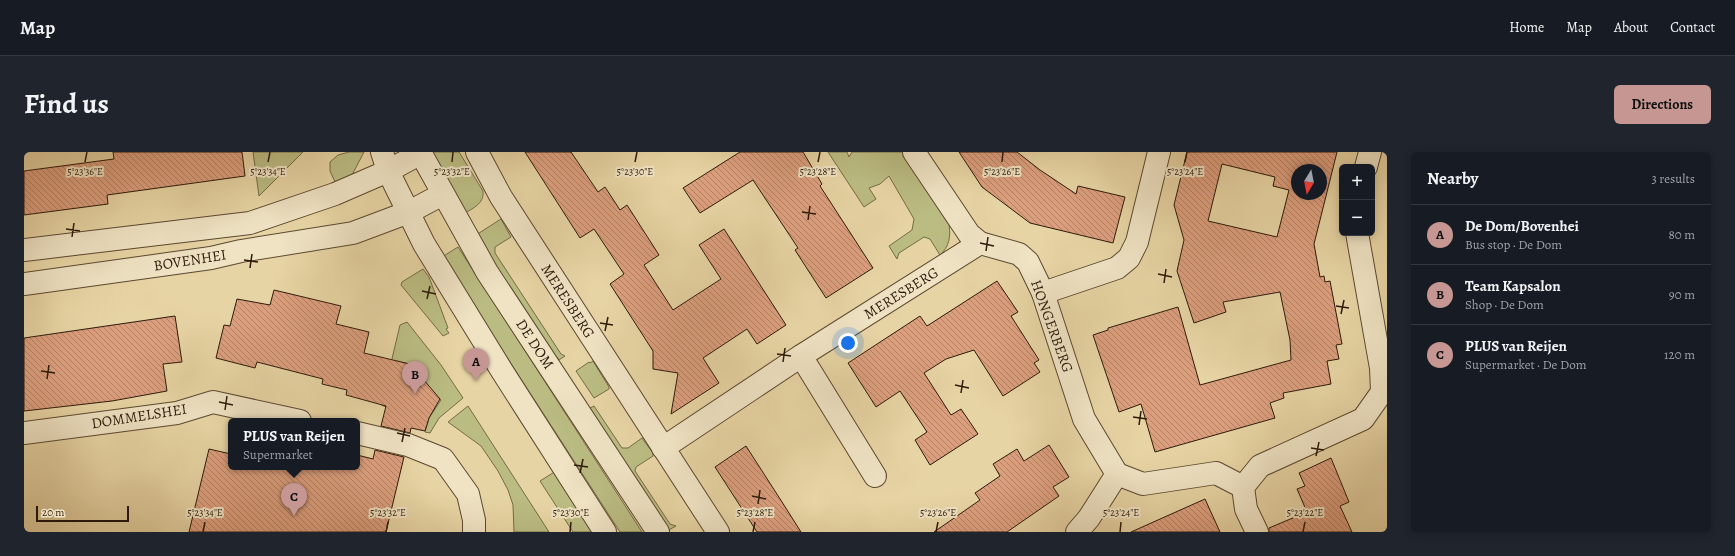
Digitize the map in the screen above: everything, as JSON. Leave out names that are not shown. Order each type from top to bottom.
[{"type":"street","name":"MERESBERG","points":[[477,152],[501,197],[718,532]]},
{"type":"street","name":"HONGERBERG","points":[[914,152],[969,234],[980,243],[1019,254],[1028,262],[1043,293],[1084,419],[1117,474]]},
{"type":"street","points":[[1043,293],[1117,268],[1129,258],[1137,242],[1159,152]]},
{"type":"street","points":[[1367,164],[1370,152]]},
{"type":"street","name":"BOVENHEI","points":[[24,250],[250,223],[335,194],[385,162],[420,153]]},
{"type":"street","name":"DE DOM","points":[[420,153],[486,272],[658,532]]},
{"type":"street","points":[[385,162],[424,244],[605,532]]},
{"type":"street","name":"BOVENHEI","points":[[24,284],[211,258],[241,251],[353,233],[409,212],[443,194]]},
{"type":"street","points":[[1257,532],[1246,509],[1243,487],[1260,466],[1363,419],[1384,391],[1358,236]]},
{"type":"street","name":"MERESBERG","points":[[663,448],[801,356],[980,243]]},
{"type":"street","points":[[801,356],[875,476]]},
{"type":"street","name":"DOMMELSHEI","points":[[24,433],[177,414],[213,402],[286,418]]},
{"type":"street","points":[[360,434],[408,445],[443,459],[468,494],[474,520],[474,532]]},
{"type":"street","points":[[1077,532],[1089,518],[1117,474],[1143,484],[1216,473],[1243,487]]},
{"type":"green space","points":[[253,152],[303,152],[259,196]]},
{"type":"green space","points":[[349,152],[364,152],[352,175],[336,184],[330,171],[330,162],[338,155]]},
{"type":"green space","points":[[428,152],[459,152],[483,191],[482,199],[477,206],[462,215]]},
{"type":"green space","points":[[828,152],[847,152],[849,157],[852,152],[902,152],[949,225],[949,242],[943,252],[940,255],[930,239],[924,237],[899,253],[897,259],[889,246],[912,230],[914,219],[889,176],[880,184],[869,188],[876,199],[864,207]]},
{"type":"green space","points":[[501,219],[511,237],[495,247],[495,253],[561,354],[565,356],[559,360],[557,357],[555,358],[476,235]]},
{"type":"green space","points":[[458,247],[642,532],[620,532],[442,257]]},
{"type":"green space","points":[[423,269],[429,277],[448,328],[446,329],[449,333],[443,336],[401,285],[402,282]]},
{"type":"green space","points":[[407,322],[441,365],[463,398],[439,418],[430,433],[425,432],[429,418],[441,400],[421,385],[426,368],[397,361],[386,407],[381,405],[400,325]]},
{"type":"green space","points":[[593,361],[609,387],[609,389],[594,398],[576,371]]},
{"type":"green space","points":[[468,406],[549,532],[514,532],[513,505],[508,490],[498,471],[481,446],[448,422]]},
{"type":"green space","points":[[594,406],[622,448],[628,448],[642,438],[653,453],[653,456],[636,467],[635,471],[670,524],[676,526],[667,531],[590,413],[592,412],[590,408]]},
{"type":"green space","points":[[556,471],[595,532],[573,532],[540,481]]},
{"type":"building","points":[[113,152],[242,152],[245,176],[107,195],[108,204],[24,215],[24,171],[114,159]]},
{"type":"building","points":[[525,152],[571,152],[598,192],[605,187],[620,210],[627,205],[659,255],[644,265],[673,310],[721,279],[699,245],[724,229],[786,325],[757,344],[747,329],[703,358],[719,383],[671,414],[678,373],[653,369],[653,351],[610,284],[624,274],[594,229],[580,238]]},
{"type":"building","points":[[740,152],[803,152],[822,184],[820,186],[873,268],[826,298],[795,250],[798,248],[753,180],[700,213],[683,188]]},
{"type":"building","points":[[959,152],[1017,152],[1040,170],[1076,194],[1078,186],[1125,197],[1113,243],[1030,223],[982,187]]},
{"type":"building","points":[[1187,152],[1337,152],[1327,192],[1327,164],[1291,164],[1291,200],[1325,200],[1314,244],[1320,277],[1324,276],[1325,282],[1330,281],[1342,344],[1336,345],[1339,359],[1327,361],[1331,384],[1283,393],[1284,398],[1270,403],[1275,418],[1155,452],[1141,404],[1119,412],[1093,335],[1108,330],[1108,328],[1178,307],[1200,385],[1291,360],[1290,340],[1280,292],[1223,302],[1226,312],[1194,323],[1177,271],[1184,240],[1174,205]],"holes":[[[1222,164],[1275,177],[1273,186],[1289,190],[1277,237],[1208,221]]]},
{"type":"building","points":[[997,281],[1018,312],[1011,316],[1039,360],[1034,363],[1040,372],[1003,396],[974,350],[946,359],[924,373],[951,415],[961,409],[978,434],[930,465],[915,440],[927,432],[900,391],[876,407],[848,363],[920,316],[927,326]]},
{"type":"building","points":[[274,290],[341,306],[336,324],[369,332],[364,353],[426,368],[423,379],[440,399],[429,418],[425,431],[411,428],[410,433],[381,426],[386,406],[346,395],[347,390],[322,384],[323,379],[257,362],[255,368],[216,358],[224,325],[230,326],[237,299],[270,305]]},
{"type":"building","points":[[175,316],[182,362],[163,364],[167,391],[112,401],[24,411],[24,338]]},
{"type":"building","points":[[1049,445],[1069,477],[1053,487],[1059,496],[1007,532],[934,532],[980,500],[975,493],[1000,476],[993,464],[1017,449],[1024,461]]},
{"type":"building","points":[[746,446],[801,532],[757,532],[715,467]]},
{"type":"building","points":[[209,449],[228,453],[228,470],[360,470],[360,456],[373,459],[375,450],[404,457],[386,532],[189,532]]},
{"type":"building","points":[[1331,458],[1349,502],[1340,506],[1352,532],[1269,532],[1269,528],[1307,512],[1297,489],[1305,486],[1299,473]]},
{"type":"building","points":[[1205,499],[1220,532],[1131,532]]},
{"type":"place","name":"De Dom/Bovenhei","points":[[476,381]]},
{"type":"place","name":"Team Kapsalon","points":[[415,394]]},
{"type":"place","name":"PLUS van Reijen","points":[[294,516]]}]
